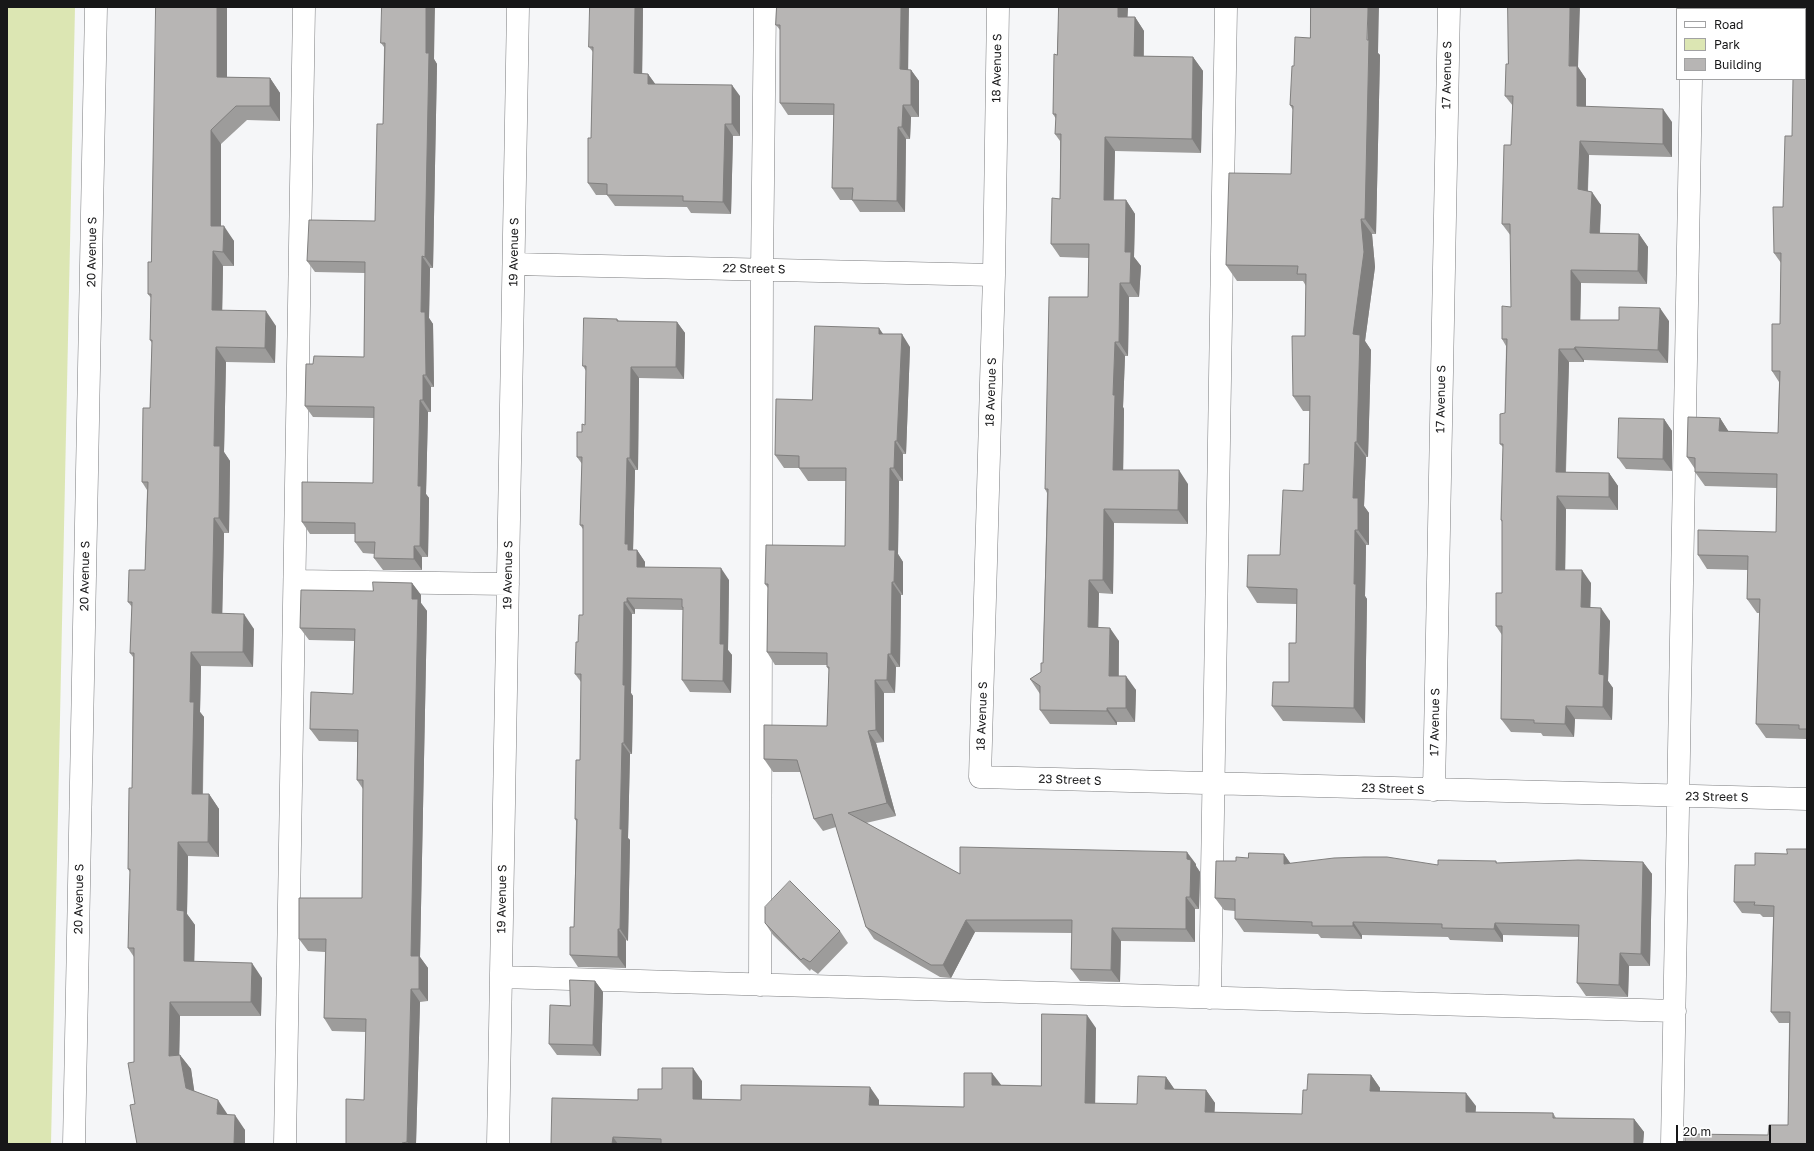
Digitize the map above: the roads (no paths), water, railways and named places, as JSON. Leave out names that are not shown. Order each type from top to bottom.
[{"type":"street","name":"20 Avenue S","points":[[74,1144],[96,7]]},
{"type":"street","points":[[285,1144],[304,7]]},
{"type":"street","name":"19 Avenue S","points":[[498,1144],[518,7]]},
{"type":"street","points":[[760,985],[762,270],[765,7]]},
{"type":"street","name":"18 Avenue S","points":[[980,777],[994,275],[998,7]]},
{"type":"street","points":[[1210,998],[1226,7]]},
{"type":"street","name":"17 Avenue S","points":[[1434,790],[1448,7]]},
{"type":"street","points":[[1672,1144],[1691,80]]},
{"type":"street","name":"22 Street S","points":[[514,264],[994,275]]},
{"type":"street","points":[[295,581],[508,584]]},
{"type":"street","name":"23 Street S","points":[[980,777],[1807,799]]},
{"type":"street","points":[[501,977],[1675,1011]]}]
